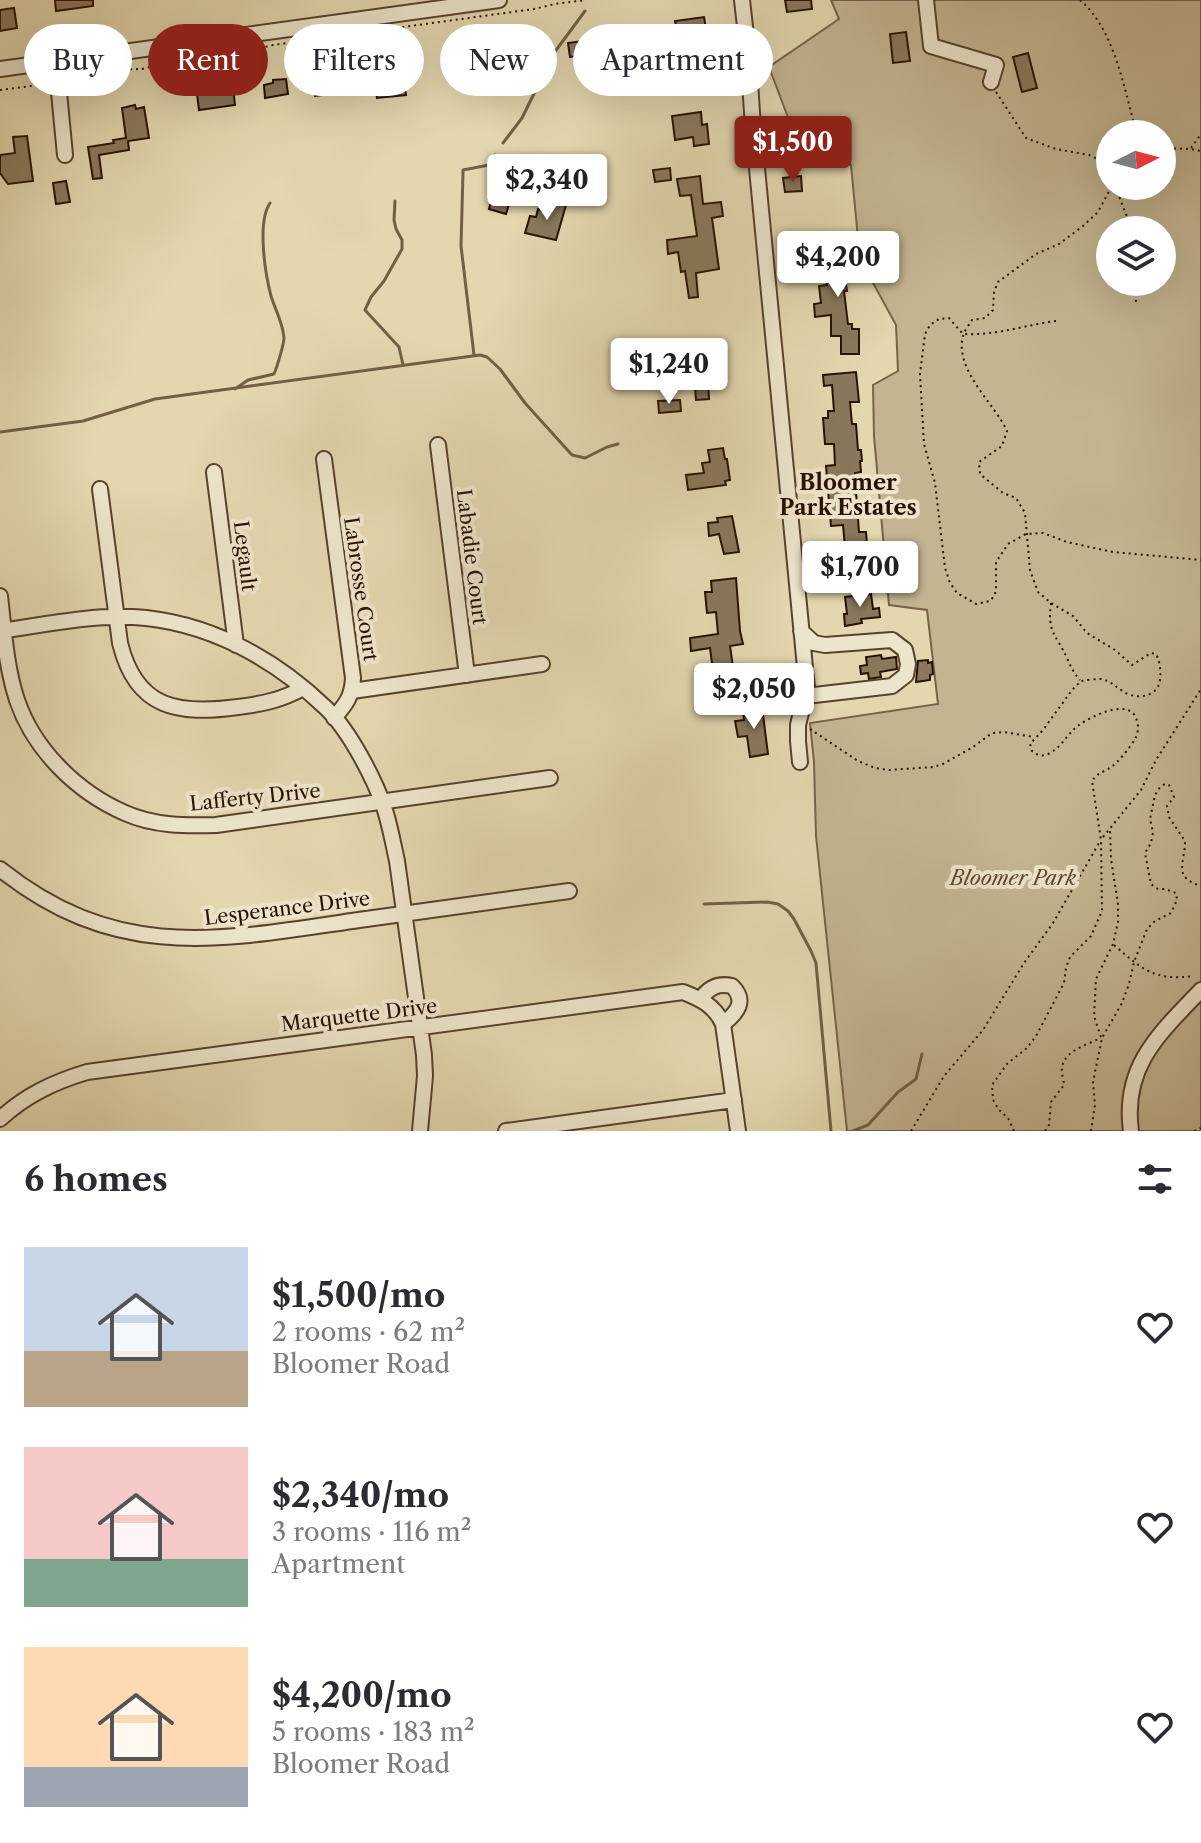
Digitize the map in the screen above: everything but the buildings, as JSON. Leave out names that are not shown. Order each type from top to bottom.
[{"type":"street","points":[[132,51],[499,0]]},
{"type":"street","points":[[742,0],[801,631],[803,703],[798,741],[800,762]]},
{"type":"street","points":[[926,0],[931,46],[996,65],[991,82]]},
{"type":"street","points":[[0,69],[24,66]]},
{"type":"street","points":[[59,96],[65,155]]},
{"type":"street","name":"Labadie Court","points":[[438,445],[467,675]]},
{"type":"street","name":"Labrosse Court","points":[[324,459],[351,660],[352,691],[347,703],[334,718]]},
{"type":"street","name":"Legault","points":[[214,472],[236,645]]},
{"type":"street","points":[[100,489],[123,658],[138,686],[171,707],[210,711],[272,702],[303,688]]},
{"type":"street","name":"Lafferty Drive","points":[[0,596],[2,631],[22,714],[52,760],[73,781],[126,814],[185,826],[216,825],[550,778]]},
{"type":"street","points":[[2,631],[133,617],[194,628],[270,662],[328,710],[360,756],[382,801],[391,830],[424,1055],[420,1131]]},
{"type":"street","points":[[801,631],[814,643],[825,645],[892,640],[905,650],[908,664],[906,675],[892,686],[803,703]]},
{"type":"street","points":[[352,691],[542,664]]},
{"type":"street","name":"Lesperance Drive","points":[[0,869],[51,905],[105,926],[163,938],[228,938],[569,891]]},
{"type":"street","points":[[1131,1131],[1129,1114],[1133,1081],[1149,1049],[1198,983]]},
{"type":"street","points":[[723,1024],[737,1011],[741,1002],[732,986],[717,985],[701,999],[718,1013],[723,1024],[738,1131]]},
{"type":"street","name":"Marquette Drive","points":[[0,1119],[33,1093],[87,1072],[683,992],[701,999]]},
{"type":"street","points":[[507,1131],[622,1124],[734,1100]]},
{"type":"path","points":[[132,69],[180,59],[245,52],[273,45],[586,0]]},
{"type":"path","points":[[1080,0],[1096,18],[1119,66],[1133,120]]},
{"type":"path","points":[[991,82],[1026,138],[1096,158]]},
{"type":"path","points":[[0,90],[24,87]]},
{"type":"path","points":[[1190,149],[1201,134]]},
{"type":"path","points":[[1176,148],[1201,151]]},
{"type":"path","points":[[1014,1131],[993,1100],[992,1085],[1007,1064],[1036,1036],[1064,983],[1070,957],[1091,936],[1097,925],[1102,911],[1101,840],[1092,781],[1098,773],[1112,767],[1136,737],[1138,724],[1134,714],[1126,709],[1107,711],[1077,726],[1062,746],[1047,756],[1039,756],[1032,751],[1030,744],[1081,681],[1102,679],[1116,685],[1125,694],[1151,694],[1159,686],[1159,659],[1151,653],[1132,665],[1087,633],[1073,616],[1038,592],[1030,570],[1025,513],[1016,498],[1003,493],[980,474],[979,462],[1002,446],[1007,431],[1003,421],[980,393],[968,369],[962,347],[963,334],[972,320],[985,318],[993,310],[998,282],[1036,254],[1059,244],[1083,226],[1105,200]]},
{"type":"path","points":[[1135,296],[1136,302]]},
{"type":"path","points":[[963,334],[949,318],[939,319],[930,325],[925,334],[920,374],[924,444],[935,483],[945,568],[957,593],[976,604],[990,601],[995,595],[996,562],[1008,544],[1026,534],[1043,533],[1113,552],[1201,560]]},
{"type":"path","points":[[963,334],[992,333],[1056,321]]},
{"type":"path","points":[[1051,603],[1051,633],[1067,658],[1071,671],[1081,681]]},
{"type":"path","points":[[911,1131],[944,1076],[983,1030],[1053,923],[1101,840],[1141,790],[1156,760],[1201,689]]},
{"type":"path","points":[[803,703],[806,725],[858,761],[875,768],[933,767],[973,747],[992,733],[1035,737]]},
{"type":"path","points":[[1091,1131],[1095,1105],[1093,1082],[1102,1038],[1122,1003],[1147,929],[1171,913],[1177,900],[1176,893],[1151,884],[1145,853],[1153,832],[1150,819],[1155,795],[1165,784],[1169,785],[1174,797],[1167,806],[1169,817],[1185,841],[1182,875],[1190,883],[1201,886]]},
{"type":"path","points":[[1102,1038],[1094,1016],[1094,993],[1118,922],[1110,827]]},
{"type":"path","points":[[1113,944],[1159,977],[1198,983]]},
{"type":"path","points":[[1045,1131],[1049,1125],[1051,1102],[1064,1085],[1063,1062],[1069,1054],[1102,1038]]},
{"type":"path","points":[[1194,1131],[1201,1128]]},
{"type":"green space","name":"Bloomer Park","points":[[831,0],[1201,0],[1201,1131],[847,1131],[816,836],[810,723],[938,704],[927,610],[889,605],[874,436],[873,385],[898,371],[896,325],[860,259],[851,165],[798,144],[773,78],[773,64],[839,19]]},
{"type":"waterway","points":[[503,143],[522,118],[554,53],[585,11]]},
{"type":"waterway","points":[[474,355],[461,246],[463,170],[494,164],[495,155]]},
{"type":"waterway","points":[[395,201],[394,220],[402,249],[365,310],[399,347],[403,365]]},
{"type":"waterway","points":[[235,389],[248,380],[274,374],[284,341],[265,261],[264,222],[270,203]]},
{"type":"waterway","points":[[0,432],[83,421],[155,399],[480,355],[500,369],[525,403],[572,455],[585,458],[618,444]]},
{"type":"waterway","points":[[704,904],[767,902],[778,904],[794,919],[816,963],[831,1131]]},
{"type":"waterway","points":[[853,1131],[868,1125],[898,1092],[916,1079],[922,1054]]},
{"type":"district","name":"Bloomer Park Estates","points":[[848,494]]}]
